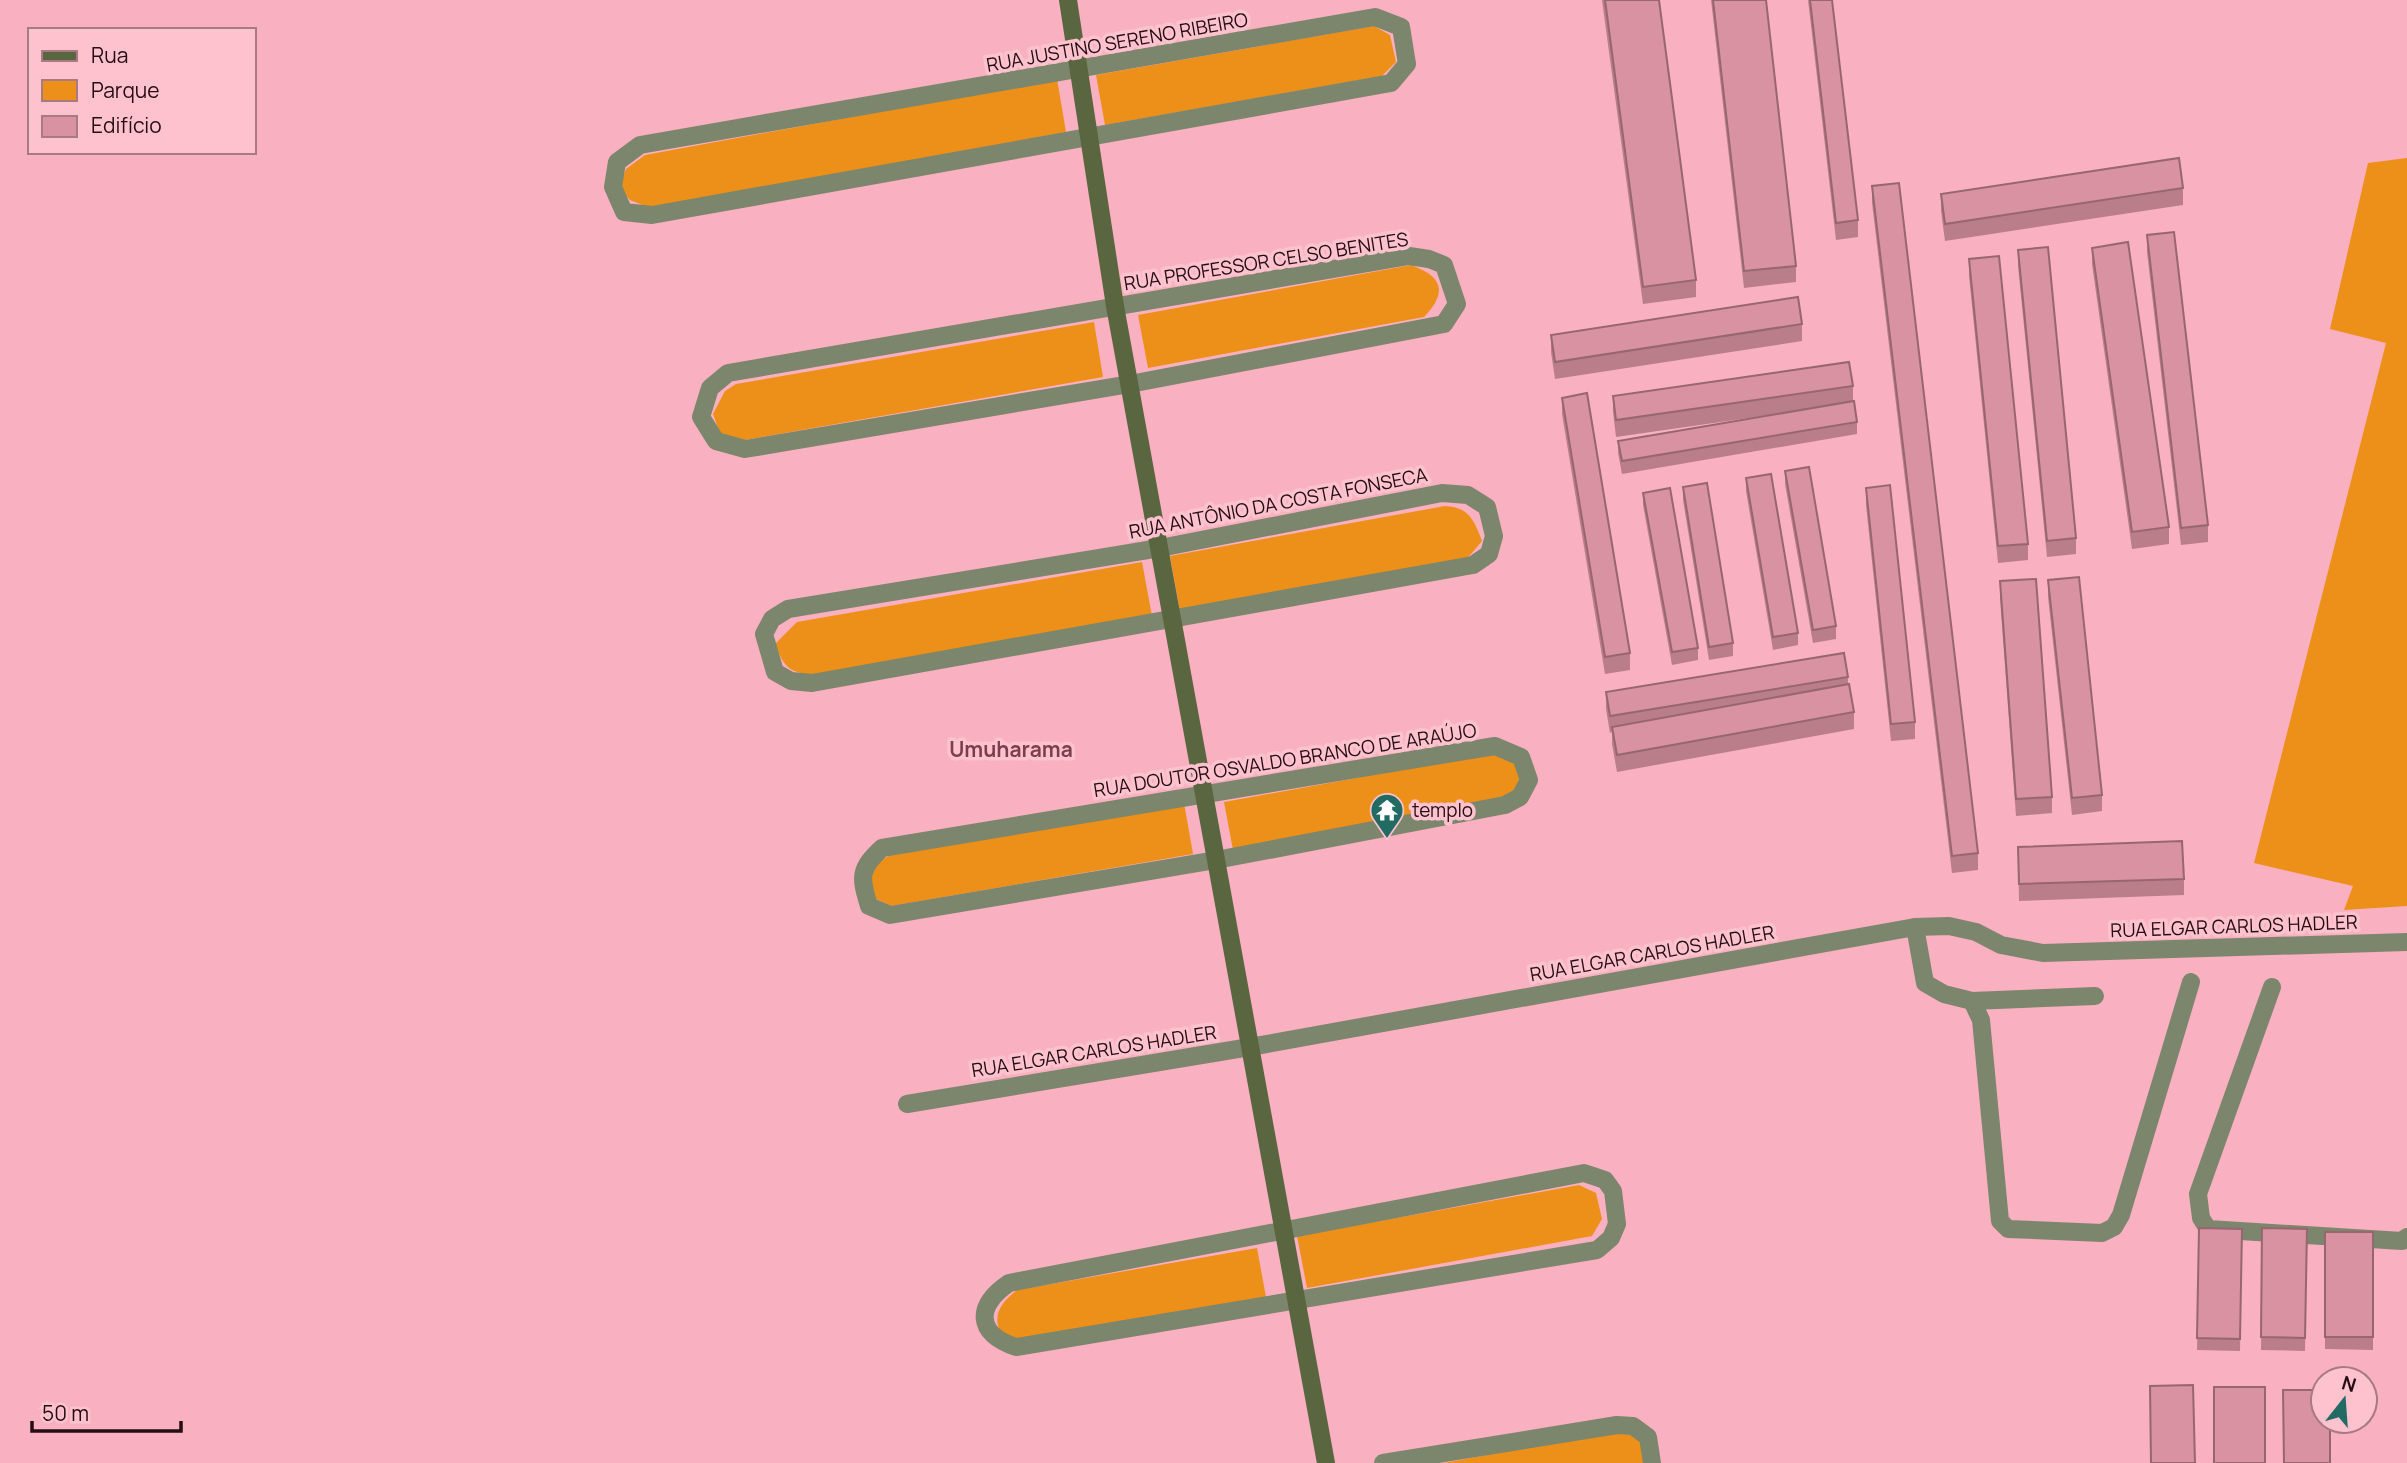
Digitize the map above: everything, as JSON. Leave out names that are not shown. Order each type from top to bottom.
[{"type":"street","points":[[1068,0],[1080,71],[1087,139],[1115,306],[1326,1463]]},
{"type":"street","name":"RUA JUSTINO SERENO RIBEIRO","points":[[1375,18],[1401,27],[1407,64],[1391,83],[1087,139],[652,215],[624,212],[613,187],[617,162],[640,145],[1375,18]]},
{"type":"street","name":"RUA PROFESSOR CELSO BENITES","points":[[1409,256],[1444,265],[1457,304],[1444,324],[1130,384],[745,449],[716,441],[701,417],[710,388],[728,373],[1409,256]]},
{"type":"street","name":"RUA ANTÔNIO DA COSTA FONSECA","points":[[1442,493],[1468,495],[1487,507],[1494,536],[1489,554],[1472,565],[1172,617],[812,683],[792,681],[775,672],[764,634],[772,618],[788,610],[1160,548],[1442,493]]},
{"type":"street","name":"RUA DOUTOR OSVALDO BRANCO DE ARAÚJO","points":[[1495,747],[1521,757],[1529,780],[1520,797],[1504,805],[1216,860],[890,915],[869,906],[861,879],[868,860],[882,848],[1495,747]]},
{"type":"street","name":"RUA ELGAR CARLOS HADLER","points":[[907,1104],[1250,1047],[1915,927],[1949,926],[1976,932],[2001,945],[2043,953],[2407,943]]},
{"type":"street","points":[[1915,927],[1925,984],[1944,994],[1972,1001],[2095,996]]},
{"type":"street","points":[[1972,1001],[1981,1020],[2000,1221],[2008,1229],[2102,1233],[2114,1227],[2122,1215],[2191,982]]},
{"type":"street","points":[[2272,988],[2198,1194],[2200,1218],[2208,1229],[2402,1241],[2407,1237]]},
{"type":"street","points":[[1584,1172],[1605,1180],[1613,1191],[1617,1224],[1611,1238],[1597,1250],[1296,1300],[1016,1347],[998,1341],[988,1328],[985,1312],[991,1295],[1009,1283],[1584,1172]]},
{"type":"street","points":[[1383,1463],[1617,1425],[1633,1426],[1648,1437],[1652,1463]]},
{"type":"green space","points":[[1374,26],[1390,35],[1396,62],[1382,76],[1105,125],[1096,75]]},
{"type":"green space","points":[[1057,79],[1066,132],[652,209],[630,200],[619,187],[626,169],[645,155]]},
{"type":"green space","points":[[2407,158],[2407,906],[2344,910],[2353,886],[2254,863],[2386,343],[2330,329],[2368,163]]},
{"type":"green space","points":[[1411,265],[1430,275],[1438,286],[1436,300],[1424,317],[1148,368],[1138,315]]},
{"type":"green space","points":[[1094,322],[1103,377],[745,440],[720,434],[713,414],[725,391],[736,384]]},
{"type":"green space","points":[[1445,506],[1460,509],[1470,516],[1482,541],[1466,560],[1180,612],[1170,556]]},
{"type":"green space","points":[[1142,562],[1152,616],[810,675],[796,672],[787,666],[775,644],[797,622]]},
{"type":"green space","points":[[1494,753],[1515,762],[1523,779],[1516,791],[1499,801],[1233,850],[1224,802]]},
{"type":"green space","points":[[1184,803],[1193,854],[891,906],[874,898],[869,880],[875,863],[891,855]]},
{"type":"green space","points":[[1579,1185],[1596,1193],[1602,1219],[1592,1236],[1307,1288],[1297,1236]]},
{"type":"green space","points":[[1257,1248],[1266,1297],[1021,1340],[1000,1332],[997,1319],[1000,1308],[1017,1290]]},
{"type":"green space","points":[[1623,1429],[1639,1437],[1646,1463],[1444,1463]]},
{"type":"building","points":[[1605,0],[1659,0],[1696,280],[1643,287]]},
{"type":"building","points":[[1713,0],[1766,0],[1796,266],[1744,271]]},
{"type":"building","points":[[1810,0],[1832,0],[1858,220],[1836,223]]},
{"type":"building","points":[[2179,158],[2183,188],[1945,224],[1941,194]]},
{"type":"building","points":[[1899,183],[1978,853],[1952,856],[1872,186]]},
{"type":"building","points":[[2174,232],[2208,525],[2181,528],[2147,235]]},
{"type":"building","points":[[2128,242],[2169,527],[2132,532],[2092,248]]},
{"type":"building","points":[[2048,247],[2076,538],[2047,541],[2018,250]]},
{"type":"building","points":[[1999,256],[2028,544],[1998,546],[1969,259]]},
{"type":"building","points":[[1798,297],[1802,324],[1555,362],[1551,335]]},
{"type":"building","points":[[1849,362],[1853,386],[1616,420],[1613,396]]},
{"type":"building","points":[[1587,393],[1630,653],[1605,657],[1562,398]]},
{"type":"building","points":[[1854,401],[1857,422],[1622,461],[1618,441]]},
{"type":"building","points":[[1809,467],[1836,626],[1813,630],[1785,471]]},
{"type":"building","points":[[1771,474],[1798,633],[1773,637],[1746,478]]},
{"type":"building","points":[[1707,483],[1733,643],[1709,647],[1683,487]]},
{"type":"building","points":[[1890,485],[1915,722],[1891,724],[1866,488]]},
{"type":"building","points":[[1670,488],[1698,648],[1672,652],[1643,493]]},
{"type":"building","points":[[2079,577],[2102,795],[2072,798],[2048,580]]},
{"type":"building","points":[[2036,579],[2052,797],[2016,799],[2000,581]]},
{"type":"building","points":[[1844,653],[1848,677],[1610,716],[1606,692]]},
{"type":"building","points":[[1849,684],[1854,712],[1617,755],[1612,727]]},
{"type":"building","points":[[2182,841],[2184,879],[2019,884],[2018,847]]},
{"type":"building","points":[[2199,1228],[2242,1229],[2240,1339],[2197,1338]]},
{"type":"building","points":[[2262,1228],[2307,1229],[2305,1338],[2261,1337]]},
{"type":"building","points":[[2325,1232],[2373,1232],[2373,1337],[2325,1337]]},
{"type":"building","points":[[2193,1385],[2195,1463],[2151,1463],[2150,1386]]},
{"type":"building","points":[[2214,1387],[2265,1387],[2265,1463],[2214,1463]]},
{"type":"building","points":[[2283,1390],[2309,1390],[2309,1435],[2330,1435],[2330,1463],[2284,1463]]},
{"type":"place","name":"templo","points":[[1387,840]]},
{"type":"district","name":"Umuharama","points":[[1011,749]]}]
